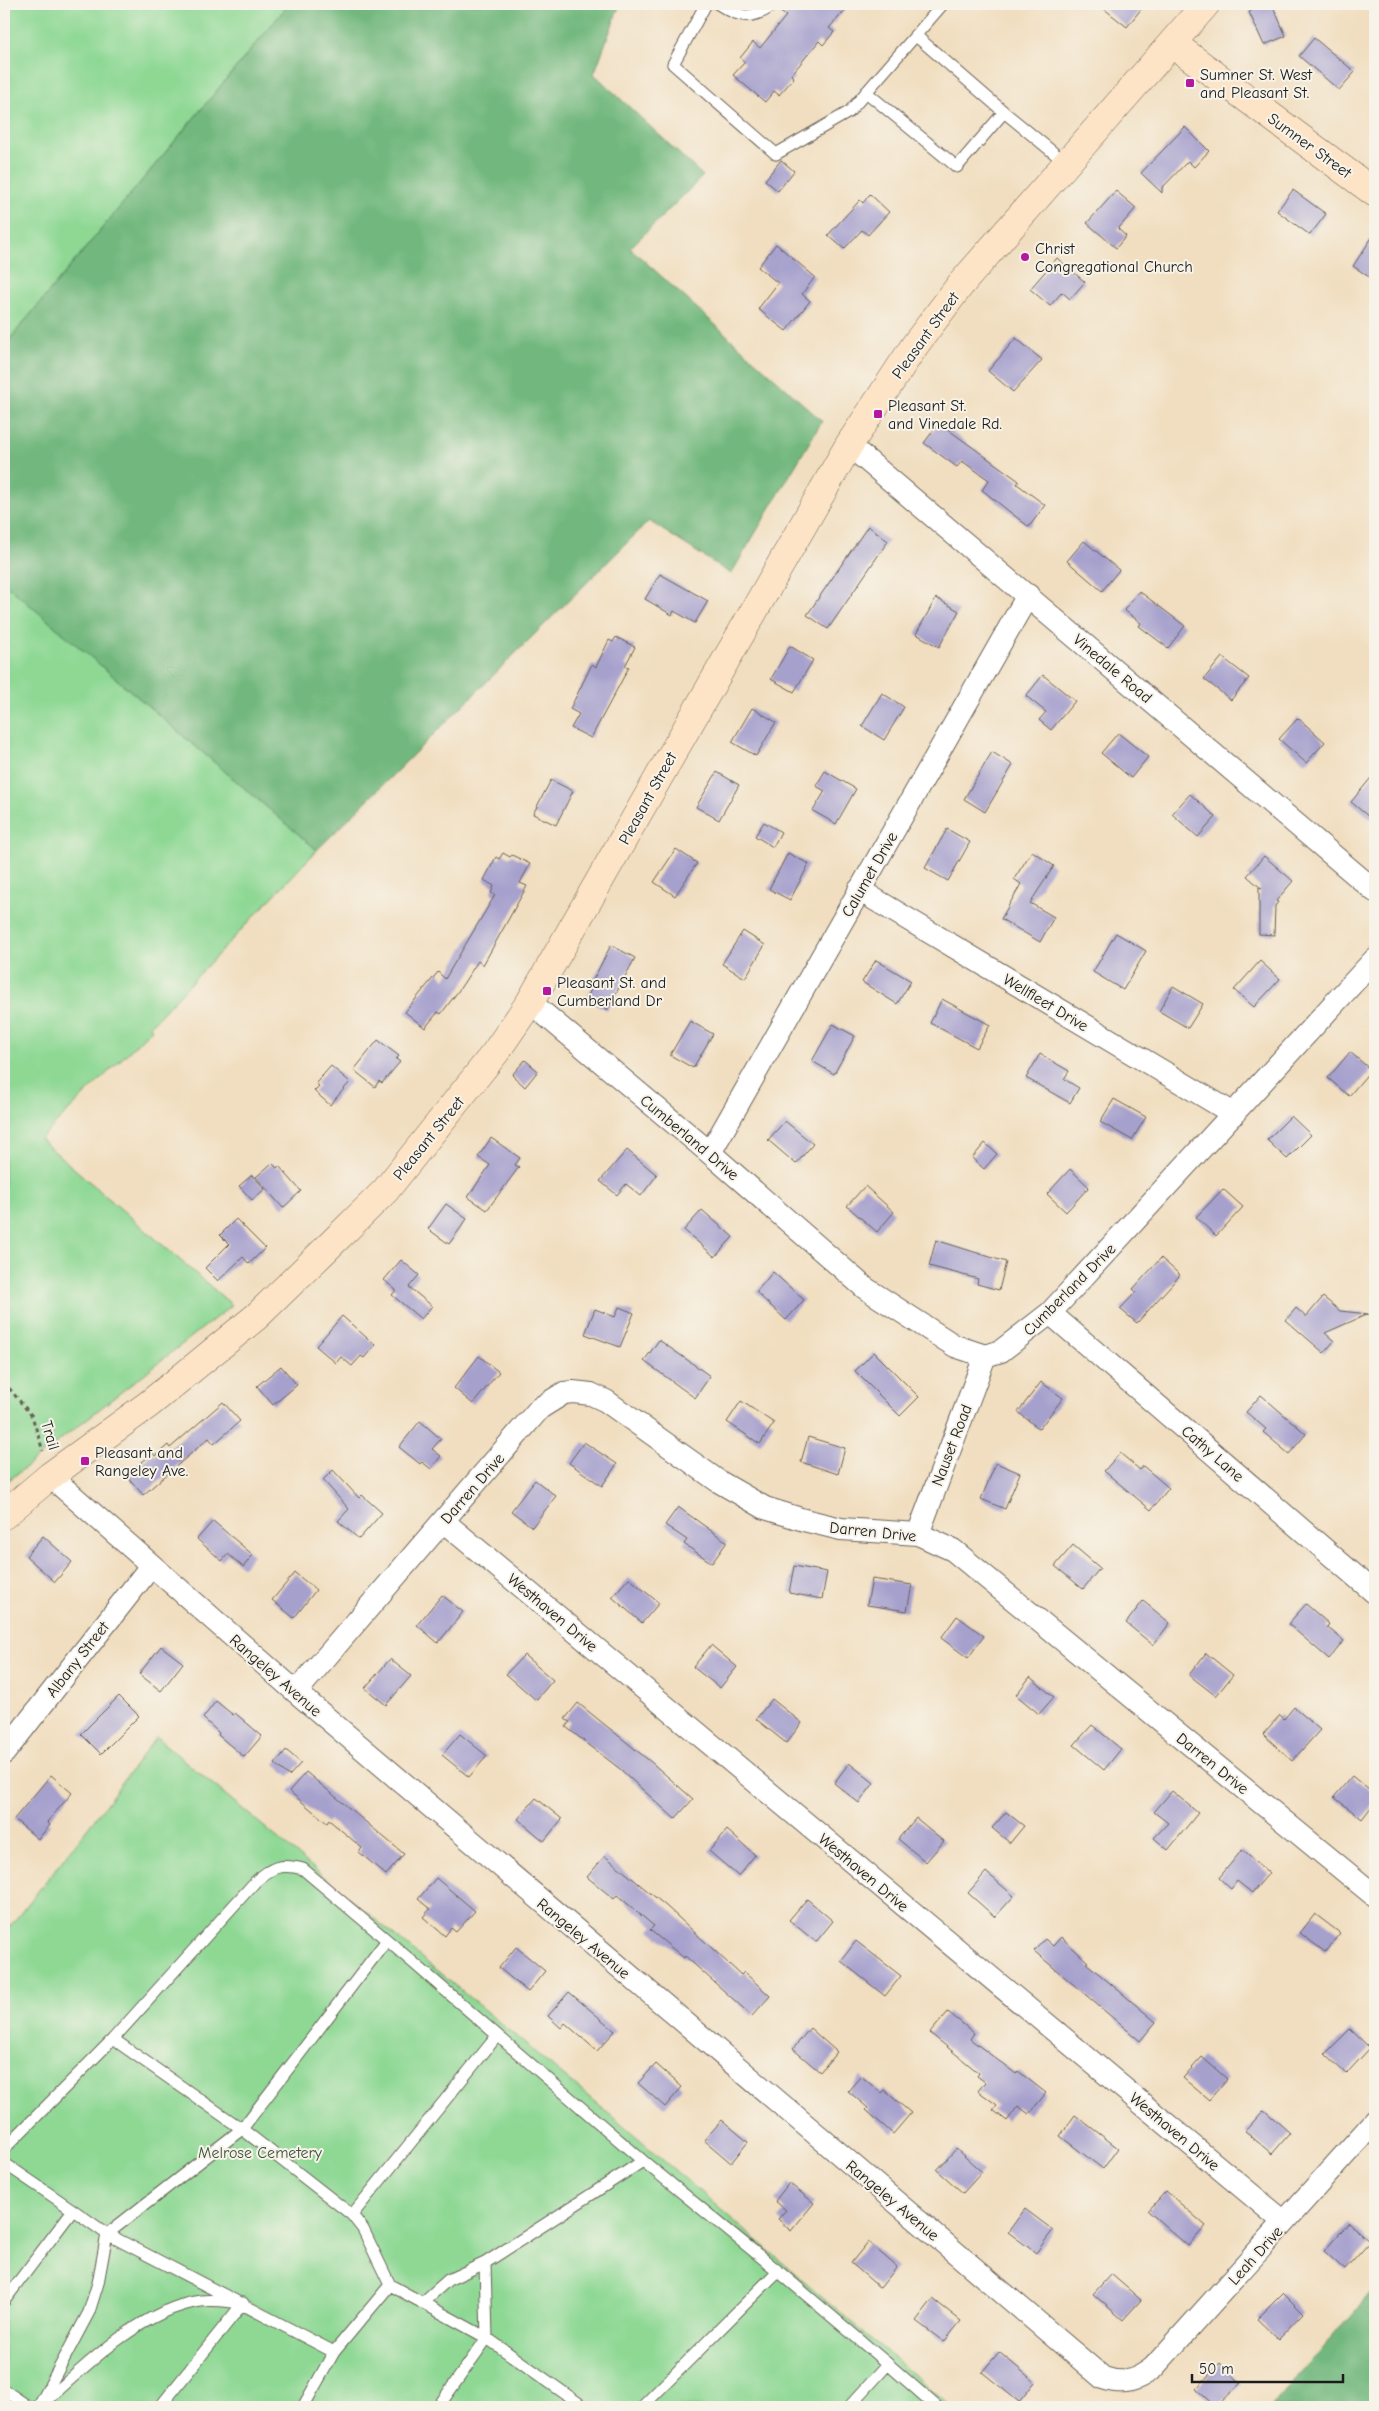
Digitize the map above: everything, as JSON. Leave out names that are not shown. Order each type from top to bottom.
[{"type":"main road","name":"Pleasant Street","points":[[4,1515],[50,1476],[148,1404],[257,1316],[385,1191],[490,1060],[530,1002],[849,445],[915,345],[961,284],[1173,44],[1206,4]]},
{"type":"main road","name":"Sumner Street","points":[[1173,44],[1375,193]]},
{"type":"street","name":"Vinedale Road","points":[[849,445],[1375,891]]},
{"type":"street","name":"Calumet Drive","points":[[710,1153],[1028,595]]},
{"type":"street","name":"Wellfleet Drive","points":[[859,890],[1234,1114]]},
{"type":"street","name":"Cumberland Drive","points":[[530,1002],[884,1302],[955,1346],[985,1356],[1007,1348],[1050,1313],[1375,960]]},
{"type":"street","name":"Cathy Lane","points":[[1050,1313],[1375,1594]]},
{"type":"street","name":"Nauset Road","points":[[918,1534],[985,1356]]},
{"type":"street","name":"Darren Drive","points":[[296,1692],[540,1408],[556,1397],[574,1392],[591,1394],[606,1401],[718,1481],[766,1508],[784,1515],[842,1529],[918,1534],[943,1544],[965,1559],[1375,1896]]},
{"type":"street","name":"Rangeley Avenue","points":[[50,1476],[296,1692],[1090,2368],[1103,2378],[1116,2382],[1128,2382]]},
{"type":"street","name":"Westhaven Drive","points":[[443,1521],[1284,2222]]},
{"type":"street","name":"Albany Street","points":[[4,1753],[151,1566]]},
{"type":"street","name":"Leah Drive","points":[[1128,2382],[1141,2378],[1163,2358],[1375,2121]]},
{"type":"lane","points":[[706,4],[673,64],[776,154],[849,112],[943,4]]},
{"type":"lane","points":[[718,4],[732,13],[747,16],[763,12],[775,4]]},
{"type":"lane","points":[[916,35],[1067,164]]},
{"type":"lane","points":[[866,92],[957,167],[1004,112]]},
{"type":"lane","points":[[4,2149],[113,2039],[255,1882],[267,1871],[278,1866],[289,1865],[303,1869],[643,2161],[778,2271],[937,2407]]},
{"type":"lane","points":[[39,2407],[89,2312],[98,2283],[107,2234],[242,2129],[386,1940]]},
{"type":"lane","points":[[352,2215],[497,2036]]},
{"type":"lane","points":[[113,2039],[242,2129],[352,2215],[363,2229],[390,2284],[487,2338],[584,2407]]},
{"type":"lane","points":[[422,2303],[448,2280],[485,2263],[643,2161]]},
{"type":"lane","points":[[4,2163],[107,2234],[243,2303],[334,2352]]},
{"type":"lane","points":[[4,2301],[8,2288],[73,2210]]},
{"type":"lane","points":[[438,2407],[487,2338],[485,2263]]},
{"type":"lane","points":[[642,2407],[778,2271]]},
{"type":"lane","points":[[302,2407],[334,2352],[390,2284]]},
{"type":"lane","points":[[39,2407],[89,2362],[145,2323],[175,2307],[202,2300],[243,2303]]},
{"type":"lane","points":[[160,2407],[243,2303]]},
{"type":"lane","points":[[848,2407],[888,2364]]},
{"type":"lane","points":[[4,2390],[29,2407]]},
{"type":"path","name":"Trail","points":[[4,1382],[32,1416],[50,1476]]},
{"type":"green space","points":[[4,4],[289,4],[4,346]]},
{"type":"green space","points":[[289,4],[620,4],[594,74],[703,176],[630,248],[822,421],[731,574],[649,521],[317,850],[4,583],[4,346]]},
{"type":"green space","points":[[4,583],[317,850],[150,1026],[152,1029],[40,1139],[232,1305],[4,1484]]},
{"type":"green space","name":"Melrose Cemetery","points":[[156,1737],[608,2113],[951,2407],[4,2407],[4,1934],[88,1828]]},
{"type":"green space","points":[[1375,2289],[1375,2407],[1270,2407]]},
{"type":"building","points":[[782,4],[851,4],[829,28],[834,32],[823,45],[819,41],[791,75],[794,78],[779,95],[774,91],[765,102],[733,75],[745,62],[740,58],[753,42],[760,48],[786,16],[779,11]]},
{"type":"building","points":[[1098,4],[1145,4],[1127,27]]},
{"type":"building","points":[[1266,4],[1272,4],[1286,36],[1264,45],[1249,12]]},
{"type":"building","points":[[1314,38],[1355,72],[1339,90],[1299,56]]},
{"type":"building","points":[[1185,127],[1209,151],[1194,167],[1188,161],[1162,188],[1162,193],[1141,173]]},
{"type":"building","points":[[781,160],[794,171],[778,191],[765,180]]},
{"type":"building","points":[[1293,190],[1326,214],[1310,235],[1277,211]]},
{"type":"building","points":[[1116,191],[1136,208],[1118,229],[1126,236],[1116,248],[1087,223]]},
{"type":"building","points":[[870,194],[889,212],[868,235],[862,230],[844,249],[828,235],[860,200],[863,203]]},
{"type":"building","points":[[1375,233],[1375,281],[1353,266]]},
{"type":"building","points":[[776,244],[815,277],[802,294],[810,301],[786,331],[758,309],[778,283],[758,267]]},
{"type":"building","points":[[1057,258],[1085,282],[1070,299],[1062,292],[1050,306],[1030,289]]},
{"type":"building","points":[[1016,338],[1042,360],[1013,392],[988,371]]},
{"type":"building","points":[[939,423],[1019,481],[1017,484],[1045,505],[1029,527],[982,490],[989,480],[962,461],[957,467],[924,443]]},
{"type":"building","points":[[868,526],[888,541],[828,629],[807,615]]},
{"type":"building","points":[[1084,541],[1119,570],[1102,591],[1067,561]]},
{"type":"building","points":[[660,574],[708,601],[695,623],[674,611],[672,615],[645,599]]},
{"type":"building","points":[[1139,591],[1185,626],[1168,648],[1139,626],[1141,623],[1124,610]]},
{"type":"building","points":[[936,598],[959,611],[939,647],[916,634]]},
{"type":"building","points":[[616,637],[635,647],[625,666],[629,667],[591,738],[571,728],[579,714],[570,709],[592,664],[596,667],[609,640],[613,642]]},
{"type":"building","points":[[790,646],[813,660],[794,692],[771,679]]},
{"type":"building","points":[[1222,657],[1249,678],[1231,700],[1204,679]]},
{"type":"building","points":[[1043,675],[1075,701],[1051,730],[1039,720],[1046,712],[1026,696]]},
{"type":"building","points":[[882,693],[904,707],[884,740],[862,726]]},
{"type":"building","points":[[752,708],[776,722],[756,756],[732,742]]},
{"type":"building","points":[[1298,718],[1325,742],[1306,763],[1279,739]]},
{"type":"building","points":[[1118,733],[1148,757],[1131,778],[1101,753]]},
{"type":"building","points":[[992,752],[1013,765],[985,812],[964,799]]},
{"type":"building","points":[[825,771],[856,789],[836,824],[813,811],[825,791],[816,786]]},
{"type":"building","points":[[717,772],[739,785],[719,820],[696,807]]},
{"type":"building","points":[[1375,773],[1375,822],[1351,802]]},
{"type":"building","points":[[551,780],[573,791],[556,825],[533,814]]},
{"type":"building","points":[[1190,794],[1216,817],[1198,837],[1172,814]]},
{"type":"building","points":[[764,822],[781,832],[773,847],[755,836]]},
{"type":"building","points":[[947,829],[970,842],[948,881],[925,868]]},
{"type":"building","points":[[676,849],[697,863],[675,896],[654,882]]},
{"type":"building","points":[[1032,851],[1054,866],[1030,903],[1054,917],[1040,942],[1001,919],[1021,884],[1014,879]]},
{"type":"building","points":[[503,853],[510,857],[512,855],[530,864],[520,883],[527,886],[483,965],[478,961],[441,1014],[438,1012],[425,1028],[405,1012],[438,972],[445,979],[495,895],[491,893],[494,886],[484,880],[496,857],[499,859]]},
{"type":"building","points":[[788,853],[809,864],[790,900],[769,889]]},
{"type":"building","points":[[1264,856],[1293,881],[1276,901],[1278,902],[1275,906],[1274,935],[1259,934],[1259,887],[1262,889],[1247,876]]},
{"type":"building","points":[[743,931],[765,945],[745,978],[722,964]]},
{"type":"building","points":[[1116,933],[1146,951],[1123,990],[1093,972]]},
{"type":"building","points":[[611,945],[635,958],[607,1010],[586,999],[595,982],[593,980]]},
{"type":"building","points":[[876,960],[911,981],[897,1004],[862,982]]},
{"type":"building","points":[[1260,961],[1280,979],[1254,1007],[1234,990]]},
{"type":"building","points":[[1173,986],[1203,1004],[1188,1028],[1159,1011]]},
{"type":"building","points":[[942,999],[990,1025],[977,1048],[930,1023]]},
{"type":"building","points":[[690,1021],[713,1034],[693,1068],[670,1055]]},
{"type":"building","points":[[833,1024],[855,1036],[834,1074],[812,1061]]},
{"type":"building","points":[[378,1040],[399,1056],[396,1059],[400,1062],[382,1083],[379,1081],[375,1087],[354,1070]]},
{"type":"building","points":[[1350,1052],[1371,1070],[1349,1096],[1328,1078]]},
{"type":"building","points":[[1040,1054],[1069,1071],[1064,1079],[1079,1088],[1070,1103],[1026,1078]]},
{"type":"building","points":[[525,1060],[538,1071],[525,1087],[512,1075]]},
{"type":"building","points":[[331,1066],[350,1082],[330,1105],[314,1091],[319,1086],[316,1083]]},
{"type":"building","points":[[1114,1099],[1146,1117],[1132,1140],[1100,1122]]},
{"type":"building","points":[[1291,1116],[1311,1135],[1287,1159],[1267,1140]]},
{"type":"building","points":[[785,1121],[813,1144],[796,1164],[768,1140]]},
{"type":"building","points":[[491,1138],[520,1158],[515,1165],[519,1167],[487,1210],[468,1197],[490,1165],[478,1157]]},
{"type":"building","points":[[985,1143],[997,1154],[984,1169],[972,1158]]},
{"type":"building","points":[[627,1150],[657,1175],[641,1196],[626,1184],[617,1195],[600,1181]]},
{"type":"building","points":[[272,1163],[277,1168],[279,1166],[301,1191],[283,1208],[256,1177]]},
{"type":"building","points":[[1070,1169],[1089,1187],[1066,1212],[1047,1194]]},
{"type":"building","points":[[252,1175],[265,1189],[252,1200],[239,1186]]},
{"type":"building","points":[[865,1186],[894,1212],[877,1232],[847,1206]]},
{"type":"building","points":[[1223,1189],[1243,1207],[1216,1236],[1196,1217]]},
{"type":"building","points":[[446,1204],[467,1219],[449,1244],[428,1229]]},
{"type":"building","points":[[702,1210],[733,1237],[715,1257],[684,1230]]},
{"type":"building","points":[[236,1219],[265,1248],[249,1264],[243,1257],[218,1281],[205,1268],[229,1244],[220,1235]]},
{"type":"building","points":[[936,1240],[1006,1262],[999,1290],[977,1284],[978,1279],[929,1266]]},
{"type":"building","points":[[1161,1258],[1180,1275],[1137,1323],[1120,1309],[1136,1292],[1133,1289]]},
{"type":"building","points":[[401,1260],[419,1275],[409,1287],[432,1306],[421,1319],[392,1295],[396,1290],[384,1280]]},
{"type":"building","points":[[773,1272],[804,1300],[786,1320],[756,1292]]},
{"type":"building","points":[[1323,1297],[1340,1311],[1368,1314],[1325,1333],[1334,1341],[1324,1353],[1286,1320],[1296,1308],[1306,1317]]},
{"type":"building","points":[[619,1307],[634,1313],[620,1347],[585,1334],[595,1309],[615,1317]]},
{"type":"building","points":[[342,1316],[375,1345],[364,1358],[361,1356],[352,1366],[341,1357],[336,1363],[316,1346]]},
{"type":"building","points":[[659,1340],[710,1376],[695,1398],[644,1361]]},
{"type":"building","points":[[874,1352],[919,1397],[900,1416],[855,1371]]},
{"type":"building","points":[[479,1356],[499,1372],[473,1404],[454,1388]]},
{"type":"building","points":[[281,1366],[297,1385],[273,1405],[257,1386]]},
{"type":"building","points":[[1041,1382],[1063,1398],[1039,1429],[1018,1412]]},
{"type":"building","points":[[1261,1395],[1306,1434],[1289,1454],[1263,1432],[1266,1429],[1246,1412]]},
{"type":"building","points":[[741,1401],[774,1423],[760,1444],[727,1422]]},
{"type":"building","points":[[223,1402],[240,1421],[214,1444],[209,1438],[143,1495],[126,1475],[153,1453],[155,1456],[168,1445],[170,1448]]},
{"type":"building","points":[[420,1421],[441,1439],[432,1449],[441,1456],[431,1469],[422,1462],[420,1464],[399,1447]]},
{"type":"building","points":[[808,1437],[845,1448],[838,1474],[801,1462]]},
{"type":"building","points":[[584,1442],[617,1464],[602,1486],[569,1463]]},
{"type":"building","points":[[1120,1453],[1140,1470],[1143,1466],[1169,1488],[1151,1510],[1104,1471]]},
{"type":"building","points":[[996,1463],[1020,1473],[1005,1509],[981,1499]]},
{"type":"building","points":[[333,1470],[359,1498],[362,1495],[382,1513],[359,1539],[338,1521],[349,1509],[323,1480]]},
{"type":"building","points":[[535,1480],[556,1496],[532,1527],[511,1511]]},
{"type":"building","points":[[678,1507],[727,1542],[712,1563],[684,1544],[687,1540],[665,1525]]},
{"type":"building","points":[[213,1521],[253,1555],[243,1567],[228,1554],[222,1561],[197,1539]]},
{"type":"building","points":[[43,1536],[72,1562],[55,1582],[26,1556]]},
{"type":"building","points":[[1073,1545],[1100,1568],[1083,1589],[1055,1566]]},
{"type":"building","points":[[794,1566],[827,1572],[822,1599],[789,1593]]},
{"type":"building","points":[[295,1573],[316,1590],[294,1618],[272,1600]]},
{"type":"building","points":[[629,1578],[659,1603],[642,1623],[612,1597]]},
{"type":"building","points":[[872,1579],[912,1585],[907,1611],[867,1605]]},
{"type":"building","points":[[442,1595],[463,1612],[438,1643],[417,1625]]},
{"type":"building","points":[[1143,1601],[1170,1623],[1153,1645],[1126,1623]]},
{"type":"building","points":[[1306,1604],[1329,1624],[1327,1627],[1344,1641],[1329,1659],[1288,1624]]},
{"type":"building","points":[[957,1616],[984,1636],[968,1658],[941,1638]]},
{"type":"building","points":[[711,1645],[737,1667],[720,1688],[693,1667]]},
{"type":"building","points":[[161,1646],[183,1663],[161,1691],[139,1674]]},
{"type":"building","points":[[1206,1653],[1233,1675],[1216,1696],[1189,1675]]},
{"type":"building","points":[[524,1655],[553,1680],[536,1700],[506,1674]]},
{"type":"building","points":[[390,1659],[411,1676],[386,1705],[365,1688]]},
{"type":"building","points":[[1030,1677],[1054,1697],[1039,1714],[1016,1695]]},
{"type":"building","points":[[119,1696],[139,1716],[101,1754],[81,1734]]},
{"type":"building","points":[[772,1699],[802,1723],[786,1743],[756,1719]]},
{"type":"building","points":[[216,1701],[233,1715],[235,1713],[262,1736],[244,1757],[218,1735],[219,1733],[203,1718]]},
{"type":"building","points":[[578,1703],[693,1799],[675,1819],[620,1769],[566,1727],[570,1722],[565,1719]]},
{"type":"building","points":[[1294,1707],[1320,1730],[1292,1761],[1263,1734],[1280,1715],[1284,1719]]},
{"type":"building","points":[[1092,1725],[1121,1749],[1104,1770],[1074,1745]]},
{"type":"building","points":[[460,1734],[487,1756],[469,1777],[442,1755]]},
{"type":"building","points":[[286,1750],[301,1763],[289,1776],[275,1764]]},
{"type":"building","points":[[849,1763],[874,1783],[859,1803],[834,1783]]},
{"type":"building","points":[[306,1772],[404,1854],[386,1875],[359,1852],[362,1848],[329,1820],[327,1823],[289,1791]]},
{"type":"building","points":[[51,1775],[72,1793],[47,1822],[50,1825],[38,1839],[14,1819]]},
{"type":"building","points":[[1352,1776],[1375,1795],[1375,1802],[1362,1819],[1334,1797]]},
{"type":"building","points":[[1172,1791],[1198,1813],[1168,1850],[1154,1838],[1168,1823],[1154,1812]]},
{"type":"building","points":[[536,1798],[562,1819],[544,1841],[518,1819]]},
{"type":"building","points":[[1006,1812],[1024,1826],[1010,1843],[992,1828]]},
{"type":"building","points":[[916,1818],[944,1841],[926,1862],[898,1839]]},
{"type":"building","points":[[727,1830],[755,1855],[738,1876],[709,1851]]},
{"type":"building","points":[[1242,1850],[1269,1873],[1252,1893],[1237,1881],[1231,1889],[1219,1878]]},
{"type":"building","points":[[605,1856],[666,1906],[741,1975],[744,1972],[770,1996],[752,2016],[685,1956],[684,1958],[650,1930],[654,1926],[617,1895],[614,1899],[587,1877]]},
{"type":"building","points":[[986,1872],[1014,1896],[995,1917],[968,1893]]},
{"type":"building","points":[[436,1878],[475,1911],[456,1932],[451,1928],[445,1936],[423,1917],[430,1909],[418,1899]]},
{"type":"building","points":[[807,1899],[833,1921],[816,1942],[789,1920]]},
{"type":"building","points":[[1315,1914],[1340,1933],[1325,1952],[1300,1933]]},
{"type":"building","points":[[1061,1937],[1088,1962],[1086,1963],[1156,2022],[1140,2041],[1034,1951],[1045,1939],[1053,1946]]},
{"type":"building","points":[[856,1941],[901,1976],[885,1996],[841,1961]]},
{"type":"building","points":[[516,1947],[545,1971],[528,1992],[499,1968]]},
{"type":"building","points":[[569,1992],[615,2031],[597,2051],[565,2023],[561,2028],[548,2016]]},
{"type":"building","points":[[948,2012],[974,2033],[970,2039],[1016,2074],[1018,2071],[1046,2093],[1029,2114],[1018,2106],[1007,2121],[993,2110],[997,2105],[978,2091],[985,2082],[977,2076],[979,2073],[930,2033]]},
{"type":"building","points":[[810,2028],[837,2052],[820,2072],[793,2049]]},
{"type":"building","points":[[1350,2029],[1370,2048],[1346,2074],[1325,2054]]},
{"type":"building","points":[[1202,2057],[1227,2079],[1209,2100],[1183,2078]]},
{"type":"building","points":[[656,2064],[682,2087],[665,2107],[638,2083]]},
{"type":"building","points":[[861,2076],[881,2093],[884,2090],[911,2113],[893,2134],[866,2110],[868,2108],[848,2091]]},
{"type":"building","points":[[1264,2110],[1290,2133],[1272,2154],[1245,2131]]},
{"type":"building","points":[[1075,2115],[1118,2148],[1103,2169],[1060,2136]]},
{"type":"building","points":[[722,2120],[748,2142],[731,2163],[704,2140]]},
{"type":"building","points":[[956,2149],[982,2172],[963,2193],[937,2170]]},
{"type":"building","points":[[789,2183],[814,2203],[791,2231],[778,2219],[786,2210],[775,2201]]},
{"type":"building","points":[[1166,2191],[1206,2226],[1188,2246],[1148,2211]]},
{"type":"building","points":[[1025,2209],[1053,2230],[1036,2253],[1008,2232]]},
{"type":"building","points":[[1349,2223],[1370,2242],[1345,2270],[1324,2251]]},
{"type":"building","points":[[868,2242],[897,2267],[880,2288],[851,2263]]},
{"type":"building","points":[[1111,2274],[1141,2300],[1123,2320],[1093,2294]]},
{"type":"building","points":[[1283,2293],[1303,2313],[1278,2339],[1257,2319]]},
{"type":"building","points":[[933,2299],[961,2321],[944,2342],[916,2321]]},
{"type":"building","points":[[999,2352],[1035,2382],[1019,2402],[982,2372]]},
{"type":"building","points":[[1220,2363],[1241,2383],[1216,2407],[1196,2389]]},
{"type":"place","name":"Sumner St. West and Pleasant St.","points":[[1190,83]]},
{"type":"place","name":"Christ Congregational Church","points":[[1025,257]]},
{"type":"place","name":"Pleasant St. and Vinedale Rd.","points":[[878,414]]},
{"type":"place","name":"Pleasant St. and Cumberland Dr","points":[[547,991]]},
{"type":"place","name":"Pleasant and Rangeley Ave.","points":[[85,1461]]}]
